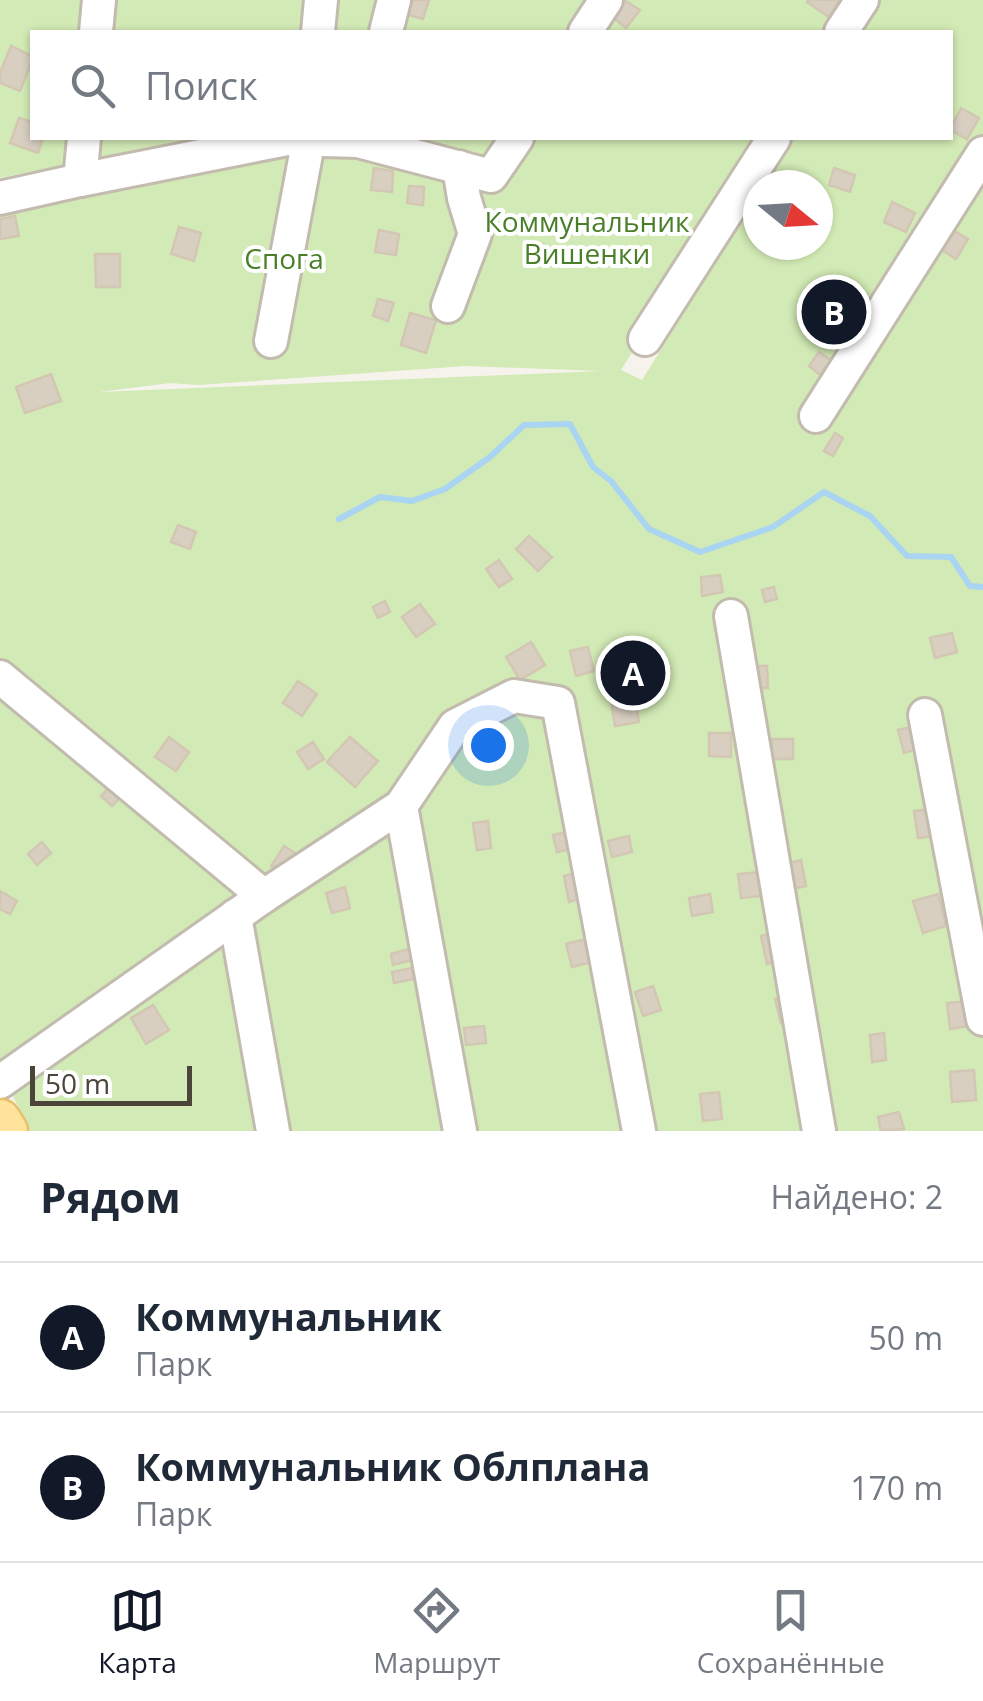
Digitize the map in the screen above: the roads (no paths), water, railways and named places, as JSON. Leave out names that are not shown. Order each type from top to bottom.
[{"type":"main road","points":[[0,1120],[7,1131]]},
{"type":"lane","points":[[96,30],[99,0]]},
{"type":"lane","points":[[318,30],[321,0]]},
{"type":"lane","points":[[386,30],[394,0]]},
{"type":"lane","points":[[586,30],[606,0]]},
{"type":"lane","points":[[842,30],[862,0]]},
{"type":"lane","points":[[80,180],[84,140]]},
{"type":"lane","points":[[0,198],[282,140]]},
{"type":"lane","points":[[271,342],[309,140]]},
{"type":"lane","points":[[361,140],[492,176],[515,140]]},
{"type":"lane","points":[[646,339],[773,140]]},
{"type":"lane","points":[[816,416],[983,153]]},
{"type":"lane","points":[[448,306],[475,234],[459,168]]},
{"type":"lane","points":[[731,616],[818,1131]]},
{"type":"lane","points":[[0,676],[264,896]]},
{"type":"lane","points":[[0,1082],[264,896],[402,806],[455,726],[514,696],[558,704],[639,1131]]},
{"type":"lane","points":[[925,715],[983,1019]]},
{"type":"lane","points":[[402,806],[460,1131]]},
{"type":"lane","points":[[236,916],[273,1131]]},
{"type":"waterway","points":[[339,519],[380,497],[412,501],[445,489],[490,457],[524,425],[570,424],[593,467],[611,481],[649,529],[700,552],[773,527],[824,492],[870,516],[907,556],[951,557],[970,586],[983,587]]},
{"type":"place","name":"Коммунальник Облплана","points":[[834,312]]},
{"type":"place","name":"Коммунальник","points":[[633,673]]},
{"type":"park label","name":"Коммунальник Вишенки","points":[[587,237]]},
{"type":"park label","name":"Спога","points":[[284,258]]}]
